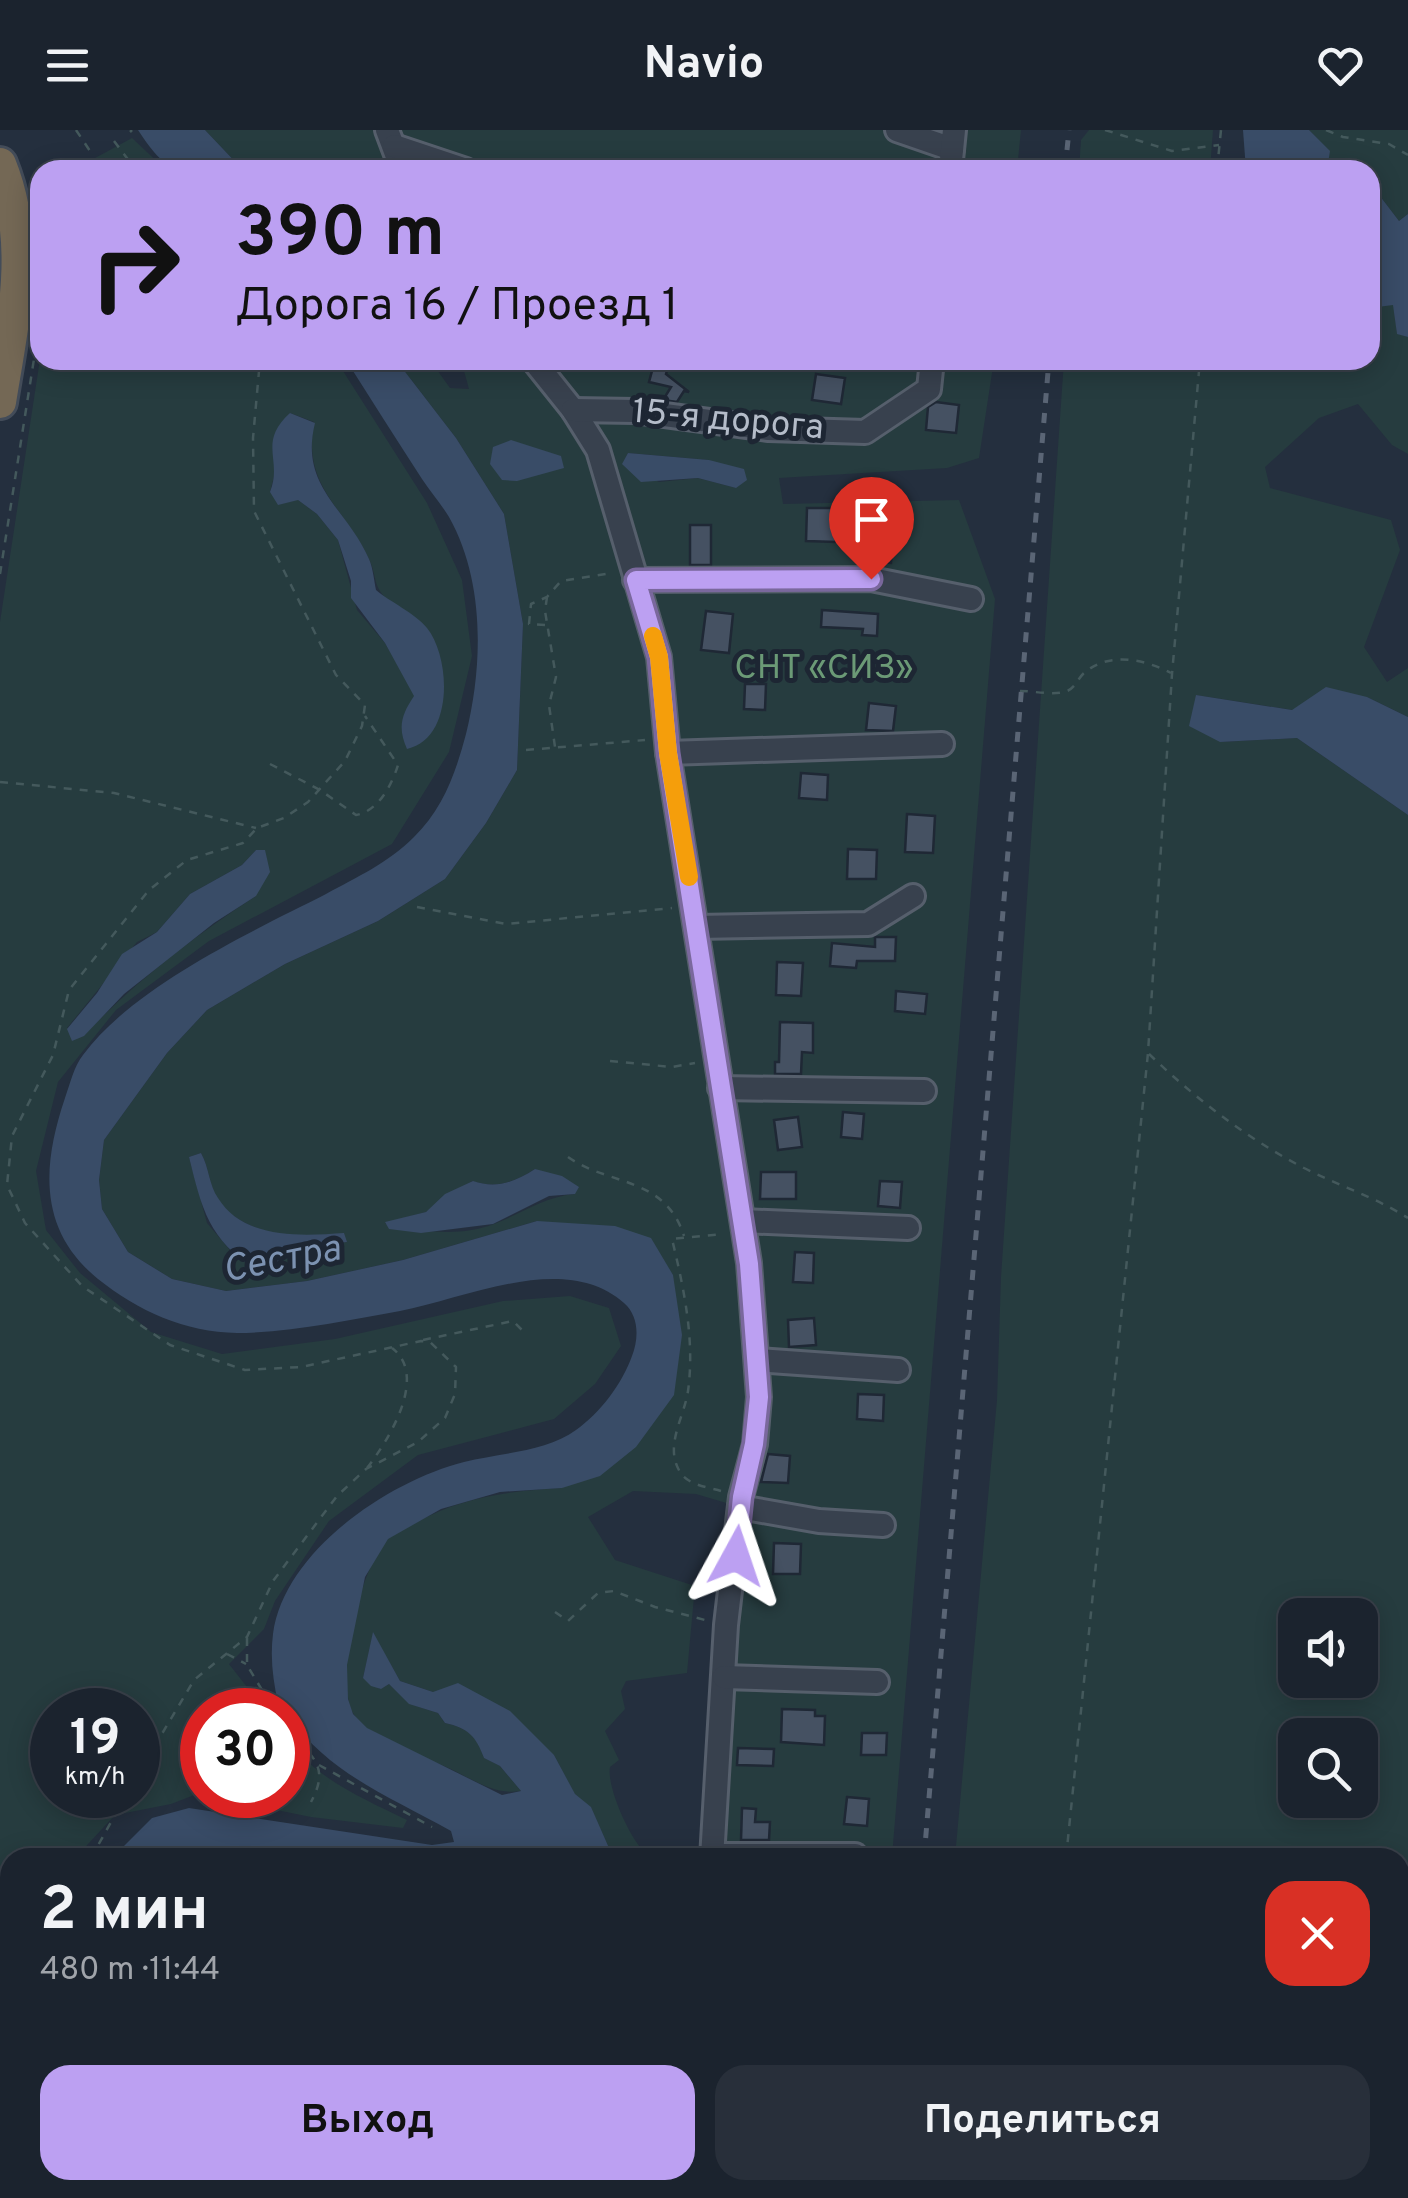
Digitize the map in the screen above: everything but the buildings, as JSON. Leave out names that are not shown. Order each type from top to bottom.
[{"type":"highway","points":[[0,168],[8,214],[8,242],[0,271]]},
{"type":"highway","points":[[0,168],[13,198],[19,241],[14,318],[0,402]]},
{"type":"street","points":[[897,130],[952,150]]},
{"type":"street","points":[[390,138],[442,160]]},
{"type":"street","points":[[541,370],[598,450],[659,657],[667,746],[744,1226],[759,1397],[726,1625],[713,1848]]},
{"type":"street","name":"15-я дорога","points":[[573,410],[635,412],[769,429],[864,432],[929,388],[931,370]]},
{"type":"street","points":[[634,575],[871,579],[971,599]]},
{"type":"street","points":[[667,746],[942,744]]},
{"type":"street","points":[[695,917],[868,924],[913,896]]},
{"type":"street","points":[[720,1088],[924,1091]]},
{"type":"street","points":[[744,1226],[908,1228]]},
{"type":"street","points":[[757,1360],[898,1370]]},
{"type":"street","points":[[741,1502],[818,1522],[883,1526]]},
{"type":"street","points":[[724,1677],[877,1682]]},
{"type":"path","points":[[76,130],[92,154]]},
{"type":"path","points":[[1104,130],[1172,151],[1220,145]]},
{"type":"path","points":[[1218,160],[1221,130]]},
{"type":"path","points":[[1326,130],[1343,137],[1389,144],[1408,155]]},
{"type":"path","points":[[114,141],[128,160]]},
{"type":"path","points":[[0,574],[32,370]]},
{"type":"path","points":[[259,370],[253,438],[254,511],[336,675],[364,705],[363,714],[346,761],[320,790],[284,818],[257,828],[243,843],[187,860],[148,890],[69,990],[53,1054],[12,1136],[7,1185],[25,1223],[82,1286],[170,1345],[245,1370],[301,1367],[513,1321],[524,1331]]},
{"type":"path","points":[[1067,1848],[1148,1053],[1172,674],[1199,370]]},
{"type":"path","points":[[547,625],[529,624],[528,610],[561,581],[634,575]]},
{"type":"path","points":[[547,597],[547,625],[556,677],[550,705],[556,747]]},
{"type":"path","points":[[1020,691],[1062,693],[1073,688],[1094,666],[1126,659],[1146,660],[1172,674]]},
{"type":"path","points":[[270,764],[320,790],[356,815],[366,813],[392,786],[398,765],[363,714]]},
{"type":"path","points":[[526,750],[667,746]]},
{"type":"path","points":[[0,782],[114,793],[257,828]]},
{"type":"path","points":[[417,907],[506,924],[695,917]]},
{"type":"path","points":[[1148,1053],[1184,1090],[1304,1168],[1369,1194],[1408,1218]]},
{"type":"path","points":[[610,1060],[672,1067],[716,1060]]},
{"type":"path","points":[[568,1157],[583,1168],[622,1178],[663,1201],[680,1222],[685,1238]]},
{"type":"path","points":[[741,1502],[693,1484],[681,1475],[676,1462],[673,1438],[682,1422],[691,1359],[688,1320],[672,1239],[744,1226]]},
{"type":"path","points":[[366,1469],[418,1442],[445,1418],[455,1394],[456,1367],[430,1342],[422,1340]]},
{"type":"path","points":[[247,1665],[248,1637],[273,1581],[337,1496],[384,1446],[409,1383],[401,1354],[391,1347]]},
{"type":"path","points":[[555,1612],[568,1621],[598,1593],[614,1591],[654,1608],[726,1625]]},
{"type":"path","points":[[160,1737],[194,1680],[248,1637]]},
{"type":"path","points":[[226,1654],[247,1665],[261,1688]]},
{"type":"path","points":[[310,1754],[320,1765],[432,1826]]},
{"type":"path","points":[[312,1802],[322,1782],[320,1765]]},
{"type":"path","points":[[97,1848],[114,1818]]},
{"type":"green space","points":[[205,130],[1021,130],[1018,160],[234,160]]},
{"type":"green space","points":[[1089,130],[1213,130],[1211,160],[1080,160],[1081,140]]},
{"type":"green space","points":[[1309,130],[1408,130],[1408,214],[1399,221],[1380,196],[1380,160],[1328,160],[1329,151]]},
{"type":"green space","points":[[132,138],[155,160],[91,160]]},
{"type":"green space","points":[[1394,304],[1397,333],[1408,337],[1408,454],[1392,445],[1358,404],[1319,418],[1265,467],[1270,488],[1391,520],[1400,550],[1364,647],[1387,682],[1408,668],[1408,717],[1367,697],[1293,710],[1196,695],[1220,742],[1297,738],[1408,815],[1408,1848],[956,1848],[997,1400],[1001,1277],[1063,370],[1380,370],[1380,306]]},
{"type":"green space","points":[[38,370],[342,370],[427,503],[462,580],[472,656],[449,752],[392,844],[209,941],[116,1010],[58,1082],[36,1171],[46,1230],[80,1273],[151,1332],[222,1354],[335,1339],[503,1301],[570,1296],[609,1308],[621,1346],[595,1384],[554,1419],[418,1455],[329,1521],[275,1601],[264,1629],[229,1664],[248,1688],[180,1688],[180,1801],[160,1806],[160,1688],[30,1688],[30,1818],[112,1818],[84,1848],[0,1848],[0,622]],"holes":[[[290,413],[314,422],[314,463],[319,480],[368,557],[378,587],[392,604],[435,729],[385,643],[357,610],[338,540],[317,514],[298,500],[270,492]],[[256,850],[256,896],[210,927],[123,997],[84,1035],[67,1028],[137,942],[157,932],[190,894],[242,865]]]},
{"type":"green space","name":"СНТ «СИЗ»","points":[[404,370],[437,370],[450,388],[469,389],[464,370],[992,370],[979,458],[947,468],[779,478],[783,504],[959,500],[995,599],[893,1848],[710,1848],[740,1507],[696,1494],[633,1491],[588,1517],[615,1560],[695,1586],[687,1673],[626,1681],[621,1691],[625,1709],[605,1731],[619,1760],[610,1767],[616,1802],[641,1848],[609,1848],[591,1808],[575,1795],[554,1755],[433,1692],[400,1681],[373,1634],[363,1678],[380,1689],[389,1684],[410,1704],[438,1713],[445,1723],[466,1730],[484,1758],[500,1766],[521,1791],[491,1788],[394,1745],[370,1731],[353,1713],[347,1675],[353,1623],[368,1572],[388,1538],[468,1501],[562,1488],[682,1335],[537,1221],[403,1260],[307,1281],[226,1291],[172,1279],[128,1252],[102,1209],[99,1180],[104,1140],[167,1053],[207,1010],[285,964],[378,921],[445,879],[486,823],[517,770],[523,624],[504,514],[456,438]],"holes":[[[628,453],[709,460],[736,488],[698,478],[659,482],[623,464]],[[201,1153],[217,1198],[242,1221],[276,1233],[347,1242],[317,1246],[274,1264],[235,1256],[207,1223],[189,1157]],[[535,1169],[575,1194],[553,1198],[468,1231],[426,1231],[385,1223],[426,1212],[472,1181],[513,1181]]]},
{"type":"green space","points":[[310,1763],[357,1796],[407,1820],[403,1828],[310,1817]]},
{"type":"water","points":[[138,130],[205,130],[234,160],[162,160]]},
{"type":"water","points":[[1243,130],[1309,130],[1330,151],[1329,160],[1245,160]]},
{"type":"water","points":[[1380,196],[1399,221],[1408,214],[1408,337],[1397,334],[1393,305],[1380,307]]},
{"type":"water","points":[[352,370],[404,370],[456,438],[504,514],[523,624],[517,770],[486,823],[445,879],[378,921],[285,964],[207,1010],[167,1053],[104,1140],[99,1180],[102,1209],[128,1252],[172,1279],[226,1291],[307,1281],[403,1260],[537,1221],[615,1226],[651,1238],[673,1275],[682,1335],[674,1395],[636,1447],[600,1476],[562,1488],[500,1492],[441,1509],[388,1539],[365,1577],[347,1665],[348,1699],[353,1714],[367,1728],[502,1795],[521,1791],[500,1766],[484,1758],[470,1734],[445,1723],[438,1713],[409,1704],[389,1684],[381,1689],[363,1678],[373,1632],[400,1681],[433,1692],[458,1683],[510,1711],[554,1755],[575,1794],[591,1807],[609,1848],[122,1848],[152,1818],[180,1810],[180,1818],[255,1818],[432,1845],[454,1842],[451,1831],[362,1782],[310,1741],[310,1688],[275,1688],[273,1634],[281,1604],[318,1548],[344,1524],[404,1485],[464,1462],[551,1443],[576,1430],[616,1387],[636,1342],[635,1321],[624,1303],[600,1288],[574,1280],[545,1279],[485,1289],[400,1311],[298,1328],[237,1333],[199,1329],[146,1310],[98,1279],[64,1240],[50,1196],[57,1123],[77,1064],[105,1030],[132,1006],[196,963],[394,854],[433,814],[447,789],[466,734],[478,652],[469,568],[449,517]]},
{"type":"water","points":[[290,413],[315,423],[312,445],[319,481],[360,541],[376,590],[427,628],[441,658],[444,696],[440,714],[422,742],[407,749],[402,721],[414,696],[385,643],[351,598],[351,581],[338,540],[317,514],[298,500],[278,505],[270,492],[275,434]]},
{"type":"water","points":[[511,440],[561,456],[564,468],[517,481],[502,480],[490,464],[493,447]]},
{"type":"water","points":[[628,453],[709,460],[744,469],[747,480],[736,488],[698,478],[641,482],[622,464]]},
{"type":"water","points":[[1326,687],[1367,697],[1408,717],[1408,815],[1297,738],[1220,742],[1189,726],[1196,695],[1292,710]]},
{"type":"water","points":[[256,850],[265,850],[270,872],[256,896],[214,923],[124,994],[84,1036],[72,1041],[67,1029],[122,954],[157,932],[190,894],[242,865]]},
{"type":"water","points":[[201,1153],[218,1198],[243,1222],[293,1234],[344,1233],[347,1242],[317,1246],[257,1270],[228,1247],[210,1222],[189,1157]]},
{"type":"water","points":[[535,1169],[562,1176],[579,1187],[575,1194],[549,1196],[493,1224],[421,1233],[389,1229],[385,1222],[426,1212],[445,1194],[473,1181],[505,1183]]},
{"type":"railway","points":[[1066,160],[1069,130]]},
{"type":"railway","points":[[925,1848],[1048,370]]},
{"type":"slow traffic","points":[[653,636],[689,877]]},
{"type":"route","points":[[736,1556],[759,1397],[749,1264],[668,753],[659,657],[636,580],[871,579]]},
{"type":"water label","name":"Сестра","points":[[282,1261]]}]
